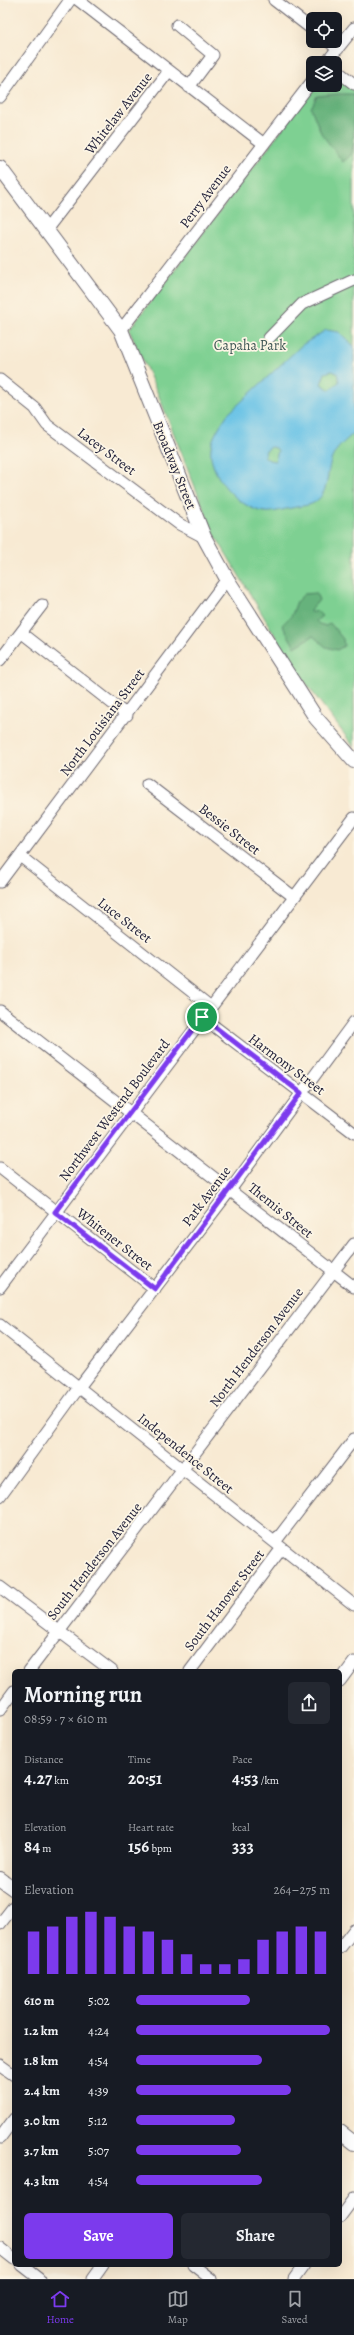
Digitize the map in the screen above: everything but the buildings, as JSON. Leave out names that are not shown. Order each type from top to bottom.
[{"type":"main road","name":"Broadway Street","points":[[0,168],[121,330],[204,537],[227,579],[316,718],[354,761]]},
{"type":"main road","points":[[0,1878],[12,1887]]},
{"type":"main road","points":[[342,2134],[354,2143]]},
{"type":"street","points":[[0,97],[70,0]]},
{"type":"street","points":[[78,0],[169,71]]},
{"type":"street","points":[[274,0],[306,25]]},
{"type":"street","points":[[176,25],[213,55],[189,87]]},
{"type":"street","points":[[332,56],[354,28]]},
{"type":"street","name":"Whitelaw Avenue","points":[[46,230],[169,71],[264,144]]},
{"type":"street","points":[[342,75],[354,84]]},
{"type":"street","name":"Perry Avenue","points":[[121,330],[306,89]]},
{"type":"street","points":[[269,338],[302,304],[354,280]]},
{"type":"street","name":"Lacey Street","points":[[0,380],[35,408],[47,425],[179,524],[204,537]]},
{"type":"street","name":"North Louisiana Street","points":[[0,882],[127,715],[227,579]]},
{"type":"street","points":[[0,660],[42,605]]},
{"type":"street","points":[[22,633],[127,715]]},
{"type":"street","name":"Bessie Street","points":[[147,784],[294,897]]},
{"type":"street","name":"Northwest Westend Boulevard","points":[[0,1287],[202,1017],[354,818]]},
{"type":"street","name":"Luce Street","points":[[20,856],[211,1007]]},
{"type":"street","name":"Themis Street","points":[[0,1011],[231,1189],[354,1287]]},
{"type":"street","name":"Harmony Street","points":[[202,1017],[354,1133]]},
{"type":"street","name":"Park Avenue","points":[[0,1496],[80,1386],[231,1189],[354,1022]]},
{"type":"street","name":"Whitener Street","points":[[0,1168],[155,1289]]},
{"type":"street","name":"North Henderson Avenue","points":[[181,1469],[354,1244]]},
{"type":"street","name":"Independence Street","points":[[0,1325],[80,1386],[181,1469],[354,1605]]},
{"type":"street","name":"South Hanover Street","points":[[191,1669],[354,1439]]},
{"type":"street","name":"South Henderson Avenue","points":[[30,1669],[168,1490],[181,1469]]},
{"type":"street","points":[[0,1587],[109,1669]]},
{"type":"street","points":[[342,1678],[354,1662]]},
{"type":"street","points":[[0,1710],[12,1695]]},
{"type":"street","points":[[0,1924],[12,1909]]},
{"type":"street","points":[[342,1945],[354,1930]]},
{"type":"street","points":[[0,2064],[12,2073]]},
{"type":"street","points":[[0,2138],[12,2122]]},
{"type":"street","points":[[342,2214],[354,2198]]},
{"type":"street","points":[[0,2248],[12,2257]]},
{"type":"street","points":[[25,2267],[40,2279]]},
{"type":"street","points":[[93,2279],[102,2267]]},
{"type":"street","points":[[196,2267],[211,2279]]},
{"type":"street","points":[[294,2279],[303,2267]]},
{"type":"green space","name":"Capaha Park","points":[[342,82],[354,91],[354,747],[295,669],[213,532],[158,394],[129,330],[311,92],[342,92]]},
{"type":"green space","points":[[354,94],[354,142],[351,155],[343,162],[321,133],[311,108],[317,96]]},
{"type":"green space","points":[[316,593],[319,600],[310,611],[311,613],[317,611],[322,616],[316,621],[319,624],[326,626],[330,623],[343,639],[344,646],[337,650],[326,647],[313,636],[295,647],[282,625],[292,615],[297,601],[304,594]]},
{"type":"water","points":[[326,330],[339,332],[354,346],[354,433],[334,454],[330,464],[327,482],[320,498],[307,505],[265,512],[245,504],[235,497],[219,479],[211,457],[211,447],[215,434],[227,415],[302,345]],"holes":[[[332,371],[337,373],[339,382],[330,390],[321,384],[325,373]],[[271,447],[276,448],[278,451],[275,461],[269,460],[264,456],[266,450]]]},
{"type":"route","points":[[202,1017],[301,1093],[231,1189],[155,1289],[55,1212],[132,1112],[202,1017]]}]
